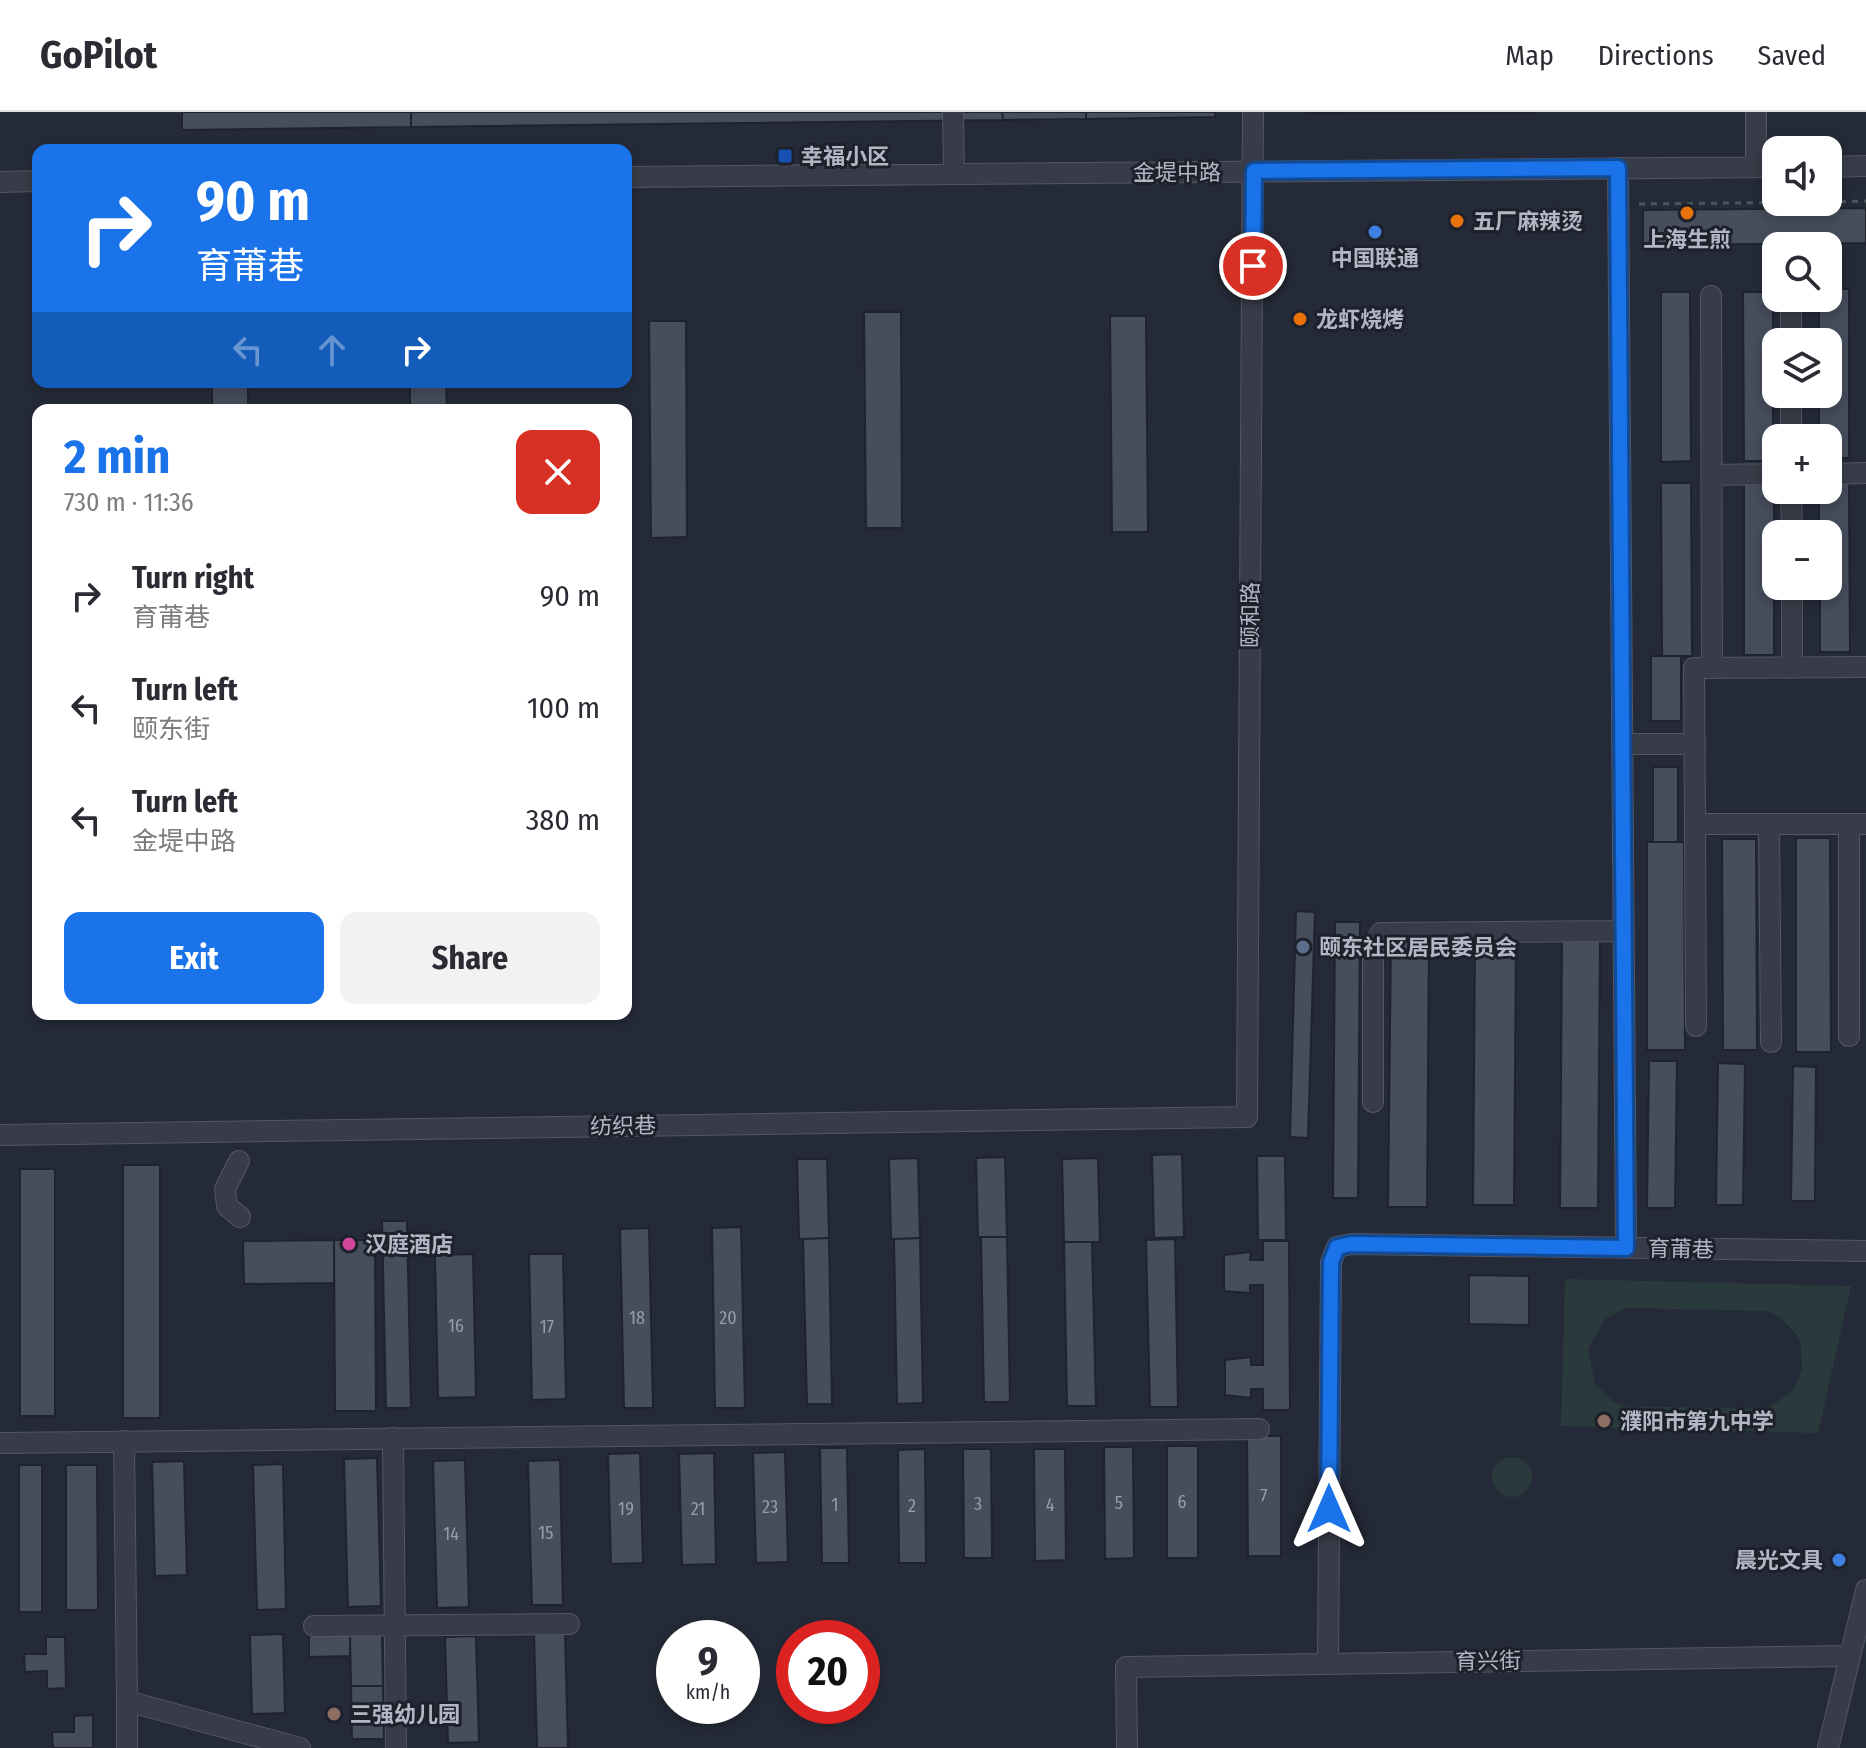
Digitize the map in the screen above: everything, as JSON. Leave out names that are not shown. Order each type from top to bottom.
[{"type":"street","points":[[953,112],[954,174]]},
{"type":"street","name":"颐和路","points":[[1247,1117],[1253,112]]},
{"type":"street","points":[[1756,112],[1762,145]]},
{"type":"street","points":[[1842,167],[1866,166]]},
{"type":"street","name":"金堤中路","points":[[632,177],[1762,167]]},
{"type":"street","points":[[1618,168],[1626,1248]]},
{"type":"street","points":[[0,182],[32,181]]},
{"type":"street","points":[[1711,296],[1712,668]]},
{"type":"street","points":[[1842,474],[1866,473]]},
{"type":"street","points":[[1712,475],[1762,474]]},
{"type":"street","points":[[1792,600],[1792,668]]},
{"type":"street","points":[[1696,1026],[1694,668],[1866,667]]},
{"type":"street","points":[[1623,744],[1695,744]]},
{"type":"street","points":[[1695,824],[1858,824],[1849,1036]]},
{"type":"street","points":[[1769,824],[1771,1042]]},
{"type":"street","points":[[1373,1102],[1373,946],[1381,933],[1624,931]]},
{"type":"street","name":"纺织巷","points":[[0,1135],[1247,1117]]},
{"type":"street","points":[[239,1161],[225,1189],[227,1206],[240,1217]]},
{"type":"street","name":"育莆巷","points":[[1328,1663],[1331,1262],[1337,1247],[1351,1244],[1866,1251]]},
{"type":"street","points":[[0,1443],[1259,1429]]},
{"type":"street","points":[[393,1438],[396,1748]]},
{"type":"street","points":[[124,1441],[127,1748]]},
{"type":"street","points":[[1828,1748],[1856,1649],[1866,1590]]},
{"type":"street","points":[[314,1626],[569,1624]]},
{"type":"street","name":"育兴街","points":[[1127,1748],[1126,1667],[1856,1649]]},
{"type":"street","points":[[127,1701],[300,1748]]},
{"type":"path","points":[[1842,202],[1866,201]]},
{"type":"path","points":[[1639,204],[1762,203]]},
{"type":"shaded area","points":[[1565,1279],[1851,1286],[1818,1433],[1561,1426]],"holes":[[[1625,1308],[1768,1311],[1780,1317],[1797,1335],[1802,1370],[1793,1391],[1766,1409],[1623,1406],[1612,1401],[1595,1384],[1588,1349],[1605,1319]]]},
{"type":"shaded area","points":[[1512,1457],[1526,1463],[1532,1477],[1526,1491],[1512,1497],[1498,1491],[1492,1477],[1498,1463]]},
{"type":"building","points":[[182,112],[411,112],[411,127],[182,130]]},
{"type":"building","points":[[411,112],[1002,112],[1003,120],[411,127]]},
{"type":"building","points":[[1002,112],[1086,112],[1086,119],[1003,120]]},
{"type":"building","points":[[1086,112],[1215,112],[1215,117],[1086,119]]},
{"type":"building","points":[[1303,112],[1540,112],[1311,114]]},
{"type":"building","points":[[1842,208],[1866,208],[1866,243],[1842,243],[1842,232],[1762,232],[1762,244],[1643,245],[1643,210],[1762,209],[1762,216],[1842,216]]},
{"type":"building","points":[[1842,289],[1849,289],[1849,458],[1842,458],[1842,424],[1819,424],[1819,408],[1842,408],[1842,328],[1819,328],[1819,312],[1842,312]]},
{"type":"building","points":[[1661,292],[1690,292],[1691,461],[1661,462]]},
{"type":"building","points":[[1743,292],[1762,292],[1762,312],[1773,312],[1773,328],[1762,328],[1762,408],[1773,408],[1773,424],[1762,424],[1762,461],[1744,461]]},
{"type":"building","points":[[864,312],[901,312],[902,528],[866,528]]},
{"type":"building","points":[[1110,316],[1146,316],[1148,532],[1112,532]]},
{"type":"building","points":[[649,321],[686,321],[687,537],[651,538]]},
{"type":"building","points":[[212,388],[248,388],[248,404],[212,404]]},
{"type":"building","points":[[410,388],[446,388],[447,404],[410,404]]},
{"type":"building","points":[[1842,480],[1849,480],[1850,652],[1820,652],[1820,600],[1842,600],[1842,520],[1819,520],[1819,504],[1842,504]]},
{"type":"building","points":[[1661,483],[1691,483],[1692,656],[1662,656]]},
{"type":"building","points":[[1744,483],[1762,483],[1762,504],[1774,504],[1774,520],[1762,520],[1762,600],[1774,600],[1774,655],[1744,655]]},
{"type":"building","points":[[1651,656],[1681,656],[1681,721],[1651,721]]},
{"type":"building","points":[[1653,767],[1678,767],[1678,842],[1653,842]]},
{"type":"building","points":[[1796,838],[1830,838],[1831,1052],[1796,1052]]},
{"type":"building","points":[[1722,839],[1756,839],[1757,1050],[1723,1050]]},
{"type":"building","points":[[1647,842],[1684,842],[1685,1050],[1647,1050]]},
{"type":"building","points":[[1296,911],[1315,912],[1308,1138],[1290,1137]]},
{"type":"building","points":[[1335,922],[1360,922],[1358,1198],[1333,1198]]},
{"type":"building","points":[[1391,938],[1429,939],[1427,1207],[1388,1207]]},
{"type":"building","points":[[1475,941],[1516,941],[1514,1205],[1473,1205]]},
{"type":"building","points":[[1562,941],[1600,941],[1598,1208],[1560,1208]]},
{"type":"building","points":[[1649,1061],[1677,1061],[1675,1208],[1647,1208]]},
{"type":"building","points":[[1718,1063],[1745,1064],[1743,1205],[1716,1205]]},
{"type":"building","points":[[1793,1066],[1816,1067],[1815,1201],[1791,1201]]},
{"type":"building","points":[[1182,1154],[1184,1237],[1154,1238],[1152,1155]]},
{"type":"building","points":[[1257,1156],[1285,1156],[1286,1240],[1258,1240]]},
{"type":"building","points":[[1005,1157],[1007,1237],[978,1237],[976,1158]]},
{"type":"building","points":[[918,1158],[920,1238],[891,1239],[889,1159]]},
{"type":"building","points":[[1098,1158],[1100,1242],[1064,1242],[1062,1159]]},
{"type":"building","points":[[797,1159],[827,1159],[829,1238],[799,1239]]},
{"type":"building","points":[[123,1165],[160,1165],[160,1418],[123,1418]]},
{"type":"building","points":[[20,1169],[55,1169],[55,1416],[20,1416]]},
{"type":"building","points":[[382,1221],[407,1221],[411,1408],[386,1408]]},
{"type":"building","points":[[741,1227],[745,1408],[715,1408],[712,1228]]},
{"type":"building","points":[[649,1228],[653,1408],[624,1408],[620,1229]]},
{"type":"building","points":[[981,1237],[1007,1237],[1010,1402],[984,1402]]},
{"type":"building","points":[[829,1238],[832,1404],[807,1404],[803,1239]]},
{"type":"building","points":[[920,1238],[923,1403],[897,1404],[894,1239]]},
{"type":"building","points":[[1175,1239],[1178,1407],[1150,1407],[1146,1240]]},
{"type":"building","points":[[334,1240],[334,1283],[244,1284],[243,1241]]},
{"type":"building","points":[[334,1240],[375,1240],[376,1411],[335,1411]]},
{"type":"building","points":[[1263,1241],[1289,1241],[1290,1410],[1263,1410],[1263,1389],[1251,1389],[1251,1398],[1225,1395],[1225,1360],[1251,1357],[1251,1365],[1263,1365],[1263,1285],[1250,1285],[1250,1293],[1224,1291],[1224,1255],[1251,1252],[1250,1260],[1263,1260]]},
{"type":"building","points":[[1064,1242],[1092,1242],[1096,1406],[1067,1406]]},
{"type":"building","points":[[473,1254],[476,1397],[438,1398],[435,1255]]},
{"type":"building","points":[[529,1254],[563,1254],[566,1399],[532,1400]]},
{"type":"building","points":[[1469,1275],[1529,1276],[1529,1325],[1469,1324]]},
{"type":"building","points":[[1247,1436],[1281,1436],[1281,1556],[1248,1556]]},
{"type":"building","points":[[1167,1446],[1198,1446],[1198,1558],[1167,1558]]},
{"type":"building","points":[[1104,1447],[1133,1447],[1134,1558],[1105,1559]]},
{"type":"building","points":[[820,1448],[847,1448],[849,1563],[822,1563]]},
{"type":"building","points":[[925,1449],[926,1563],[899,1563],[898,1450]]},
{"type":"building","points":[[963,1449],[991,1449],[992,1558],[964,1558]]},
{"type":"building","points":[[1034,1449],[1065,1449],[1066,1560],[1035,1561]]},
{"type":"building","points":[[785,1452],[788,1562],[756,1563],[753,1453]]},
{"type":"building","points":[[640,1453],[643,1563],[611,1564],[608,1454]]},
{"type":"building","points":[[714,1453],[716,1564],[682,1565],[679,1454]]},
{"type":"building","points":[[377,1458],[381,1606],[348,1607],[344,1459]]},
{"type":"building","points":[[465,1460],[469,1607],[437,1608],[433,1461]]},
{"type":"building","points":[[560,1460],[563,1605],[532,1605],[528,1461]]},
{"type":"building","points":[[184,1461],[187,1575],[155,1576],[152,1462]]},
{"type":"building","points":[[283,1464],[286,1609],[257,1610],[253,1465]]},
{"type":"building","points":[[19,1465],[42,1465],[42,1612],[19,1612]]},
{"type":"building","points":[[66,1465],[97,1465],[98,1610],[66,1610]]},
{"type":"building","points":[[565,1632],[568,1748],[537,1748],[534,1633]]},
{"type":"building","points":[[283,1634],[285,1713],[252,1714],[250,1635]]},
{"type":"building","points":[[350,1634],[350,1656],[309,1657],[309,1636]]},
{"type":"building","points":[[350,1634],[382,1634],[383,1686],[351,1686]]},
{"type":"building","points":[[476,1636],[479,1742],[448,1743],[445,1637]]},
{"type":"building","points":[[46,1637],[65,1637],[66,1688],[47,1689],[47,1671],[25,1672],[24,1654],[46,1654]]},
{"type":"building","points":[[351,1686],[383,1686],[384,1739],[352,1739]]},
{"type":"building","points":[[93,1715],[93,1748],[53,1748],[52,1732],[74,1732],[74,1716]]},
{"type":"place","name":"幸福小区","points":[[785,156]]},
{"type":"place","name":"上海生煎","points":[[1687,213]]},
{"type":"place","name":"五厂麻辣烫","points":[[1457,221]]},
{"type":"place","name":"中国联通","points":[[1375,232]]},
{"type":"place","name":"龙虾烧烤","points":[[1300,319]]},
{"type":"place","name":"颐东社区居民委员会","points":[[1303,947]]},
{"type":"place","name":"汉庭酒店","points":[[349,1244]]},
{"type":"place","name":"濮阳市第九中学","points":[[1604,1421]]},
{"type":"place","name":"晨光文具","points":[[1839,1560]]},
{"type":"place","name":"三强幼儿园","points":[[334,1714]]},
{"type":"route","points":[[1253,266],[1254,171],[1618,168],[1626,1248],[1351,1244],[1337,1247],[1331,1262],[1329,1509]]}]
